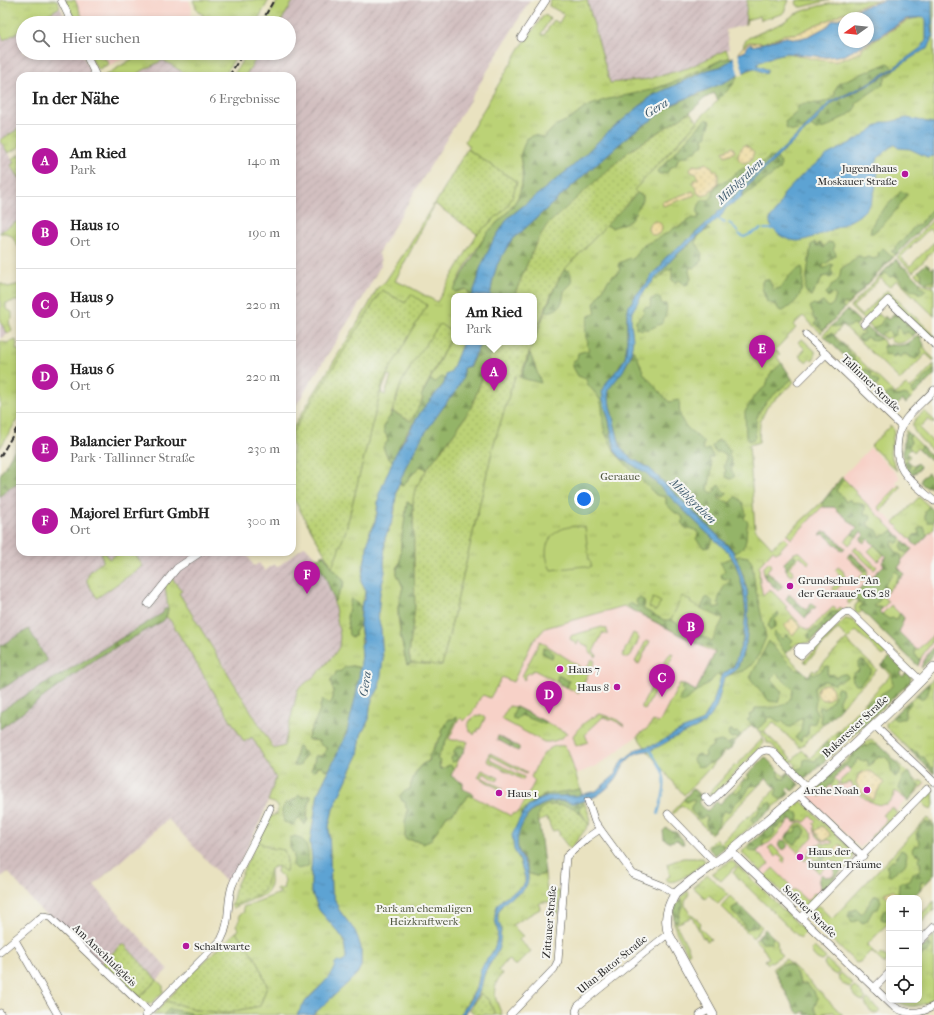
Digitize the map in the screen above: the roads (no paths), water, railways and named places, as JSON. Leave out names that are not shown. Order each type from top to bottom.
[{"type":"street","points":[[61,0],[69,16]]},
{"type":"street","points":[[521,38],[546,0]]},
{"type":"street","points":[[88,60],[94,72]]},
{"type":"street","points":[[864,324],[888,300],[934,344]]},
{"type":"street","name":"Tallinner Straße","points":[[806,335],[902,427]]},
{"type":"street","name":"Tallinner Straße","points":[[798,382],[826,354]]},
{"type":"street","points":[[934,390],[906,419],[902,427],[897,450],[900,466],[908,477],[934,501]]},
{"type":"street","points":[[148,604],[177,568],[195,556]]},
{"type":"street","points":[[810,647],[839,617],[844,613],[849,612],[921,681]]},
{"type":"street","name":"Bukarester Straße","points":[[675,894],[731,851],[806,788],[921,681],[934,667]]},
{"type":"street","points":[[874,725],[934,782]]},
{"type":"street","points":[[705,797],[710,803],[760,752],[766,750],[772,752],[806,788]]},
{"type":"street","points":[[801,918],[927,789]]},
{"type":"street","points":[[798,794],[863,856]]},
{"type":"street","points":[[588,801],[595,822],[633,874],[663,886],[675,894],[666,915],[666,927],[712,1012],[700,1015]]},
{"type":"street","points":[[147,1013],[221,940],[225,933],[228,920],[232,888],[270,808]]},
{"type":"street","points":[[668,814],[715,863]]},
{"type":"street","name":"Zittauer Straße","points":[[510,1015],[554,969],[558,961],[566,857],[587,838],[600,829]]},
{"type":"street","name":"Sofioter Straße","points":[[731,851],[874,988],[897,1013],[914,1014],[934,1006]]},
{"type":"street","name":"Am Anschlußgleis","points":[[15,940],[43,916],[50,917],[147,1013]]},
{"type":"street","points":[[922,939],[934,927]]},
{"type":"street","name":"Ulan-Bator-Straße","points":[[577,1015],[576,1011],[578,1006],[664,937],[669,935]]},
{"type":"street","points":[[0,952],[15,940],[58,1015]]},
{"type":"street","points":[[874,988],[886,976]]},
{"type":"water","points":[[886,0],[932,0],[933,37],[931,37],[931,42],[928,49],[924,50],[869,85],[832,103],[811,126],[752,181],[742,194],[741,198],[726,208],[722,215],[673,258],[643,293],[632,312],[631,320],[633,340],[630,357],[623,371],[608,390],[610,406],[621,449],[634,460],[649,468],[732,550],[739,564],[747,590],[748,624],[746,643],[738,667],[724,678],[716,707],[709,719],[701,726],[653,749],[634,755],[625,763],[611,784],[596,796],[575,803],[563,801],[550,802],[541,805],[530,813],[522,825],[517,840],[519,853],[528,875],[527,885],[524,889],[506,902],[499,911],[498,918],[501,930],[498,951],[484,974],[480,991],[476,998],[463,1015],[459,1015],[470,1000],[478,984],[480,971],[496,944],[498,934],[495,911],[497,906],[506,896],[525,883],[525,877],[519,859],[514,850],[512,835],[519,820],[528,807],[536,801],[550,796],[576,796],[596,791],[614,776],[621,762],[637,749],[654,745],[681,730],[701,722],[713,703],[721,676],[734,666],[743,640],[746,612],[743,588],[736,565],[729,553],[646,473],[621,458],[615,451],[602,392],[607,382],[625,358],[627,344],[627,314],[629,306],[652,274],[661,266],[665,258],[709,221],[830,102],[869,83],[922,47],[926,39],[926,21],[924,17],[906,19],[874,39],[874,12],[856,12],[860,8]]},
{"type":"water","name":"Gera","points":[[838,19],[838,48],[858,48],[845,55],[827,57],[786,53],[774,56],[760,62],[757,65],[768,70],[766,74],[754,68],[750,69],[723,83],[664,109],[656,117],[632,133],[510,242],[497,265],[491,293],[473,293],[480,269],[492,243],[508,218],[573,166],[607,133],[652,96],[708,70],[720,67],[730,61],[733,57],[745,51],[749,44],[752,44],[753,46],[786,37],[797,39],[809,36],[828,26],[832,21]]},
{"type":"water","points":[[907,118],[934,123],[934,156],[927,157],[910,149],[898,148],[894,144],[877,159],[878,160],[875,164],[879,168],[874,196],[870,204],[859,216],[845,224],[811,238],[798,241],[783,237],[773,229],[770,224],[770,219],[778,209],[784,194],[803,174],[827,155],[858,139],[883,122]]},
{"type":"water","name":"Gera","points":[[462,345],[480,345],[469,366],[463,368],[463,377],[456,391],[422,437],[406,466],[397,489],[393,519],[385,538],[385,572],[380,592],[378,617],[381,630],[383,660],[379,688],[373,698],[370,707],[369,719],[361,735],[358,755],[333,809],[329,826],[331,890],[339,910],[355,931],[358,938],[361,948],[361,966],[357,974],[313,1015],[297,1015],[302,1006],[332,973],[335,963],[338,961],[341,963],[346,957],[344,940],[319,910],[311,891],[312,858],[310,842],[318,793],[346,736],[357,691],[362,655],[361,645],[363,641],[360,625],[361,613],[362,602],[365,598],[365,588],[361,582],[370,531],[374,526],[377,514],[379,494],[395,455],[422,410],[444,384],[446,375],[451,372]]},
{"type":"waterway","points":[[717,218],[725,222]]},
{"type":"waterway","points":[[729,223],[740,235],[744,237],[761,229]]},
{"type":"waterway","points":[[764,229],[773,229]]},
{"type":"waterway","points":[[649,749],[660,767],[664,780],[663,794],[658,814]]},
{"type":"railway","points":[[265,16],[274,0]]},
{"type":"railway","points":[[231,72],[239,60]]},
{"type":"railway","points":[[0,457],[16,430]]},
{"type":"place","name":"Jugendhaus Moskauer Straße","points":[[905,174]]},
{"type":"place","name":"Balancier Parkour","points":[[762,368]]},
{"type":"place","name":"Am Ried","points":[[494,391]]},
{"type":"place","name":"Grundschule \"An der Geraaue\" GS 28","points":[[790,586]]},
{"type":"place","name":"Majorel Erfurt GmbH","points":[[307,594]]},
{"type":"place","name":"Haus 10","points":[[691,646]]},
{"type":"place","name":"Haus 7","points":[[560,669]]},
{"type":"place","name":"Haus 8","points":[[617,687]]},
{"type":"place","name":"Haus 9","points":[[662,697]]},
{"type":"place","name":"Haus 6","points":[[549,714]]},
{"type":"place","name":"Arche Noah","points":[[867,790]]},
{"type":"place","name":"Haus 1","points":[[499,793]]},
{"type":"place","name":"Haus der bunten Träume","points":[[800,857]]},
{"type":"place","name":"Schaltwarte","points":[[186,946]]},
{"type":"water label","name":"Mühlgraben","points":[[740,181]]},
{"type":"water label","name":"Mühlgraben","points":[[693,501]]},
{"type":"park label","name":"Geraaue","points":[[620,476]]},
{"type":"park label","name":"Park am ehemaligen Heizkraftwerk","points":[[424,914]]}]
